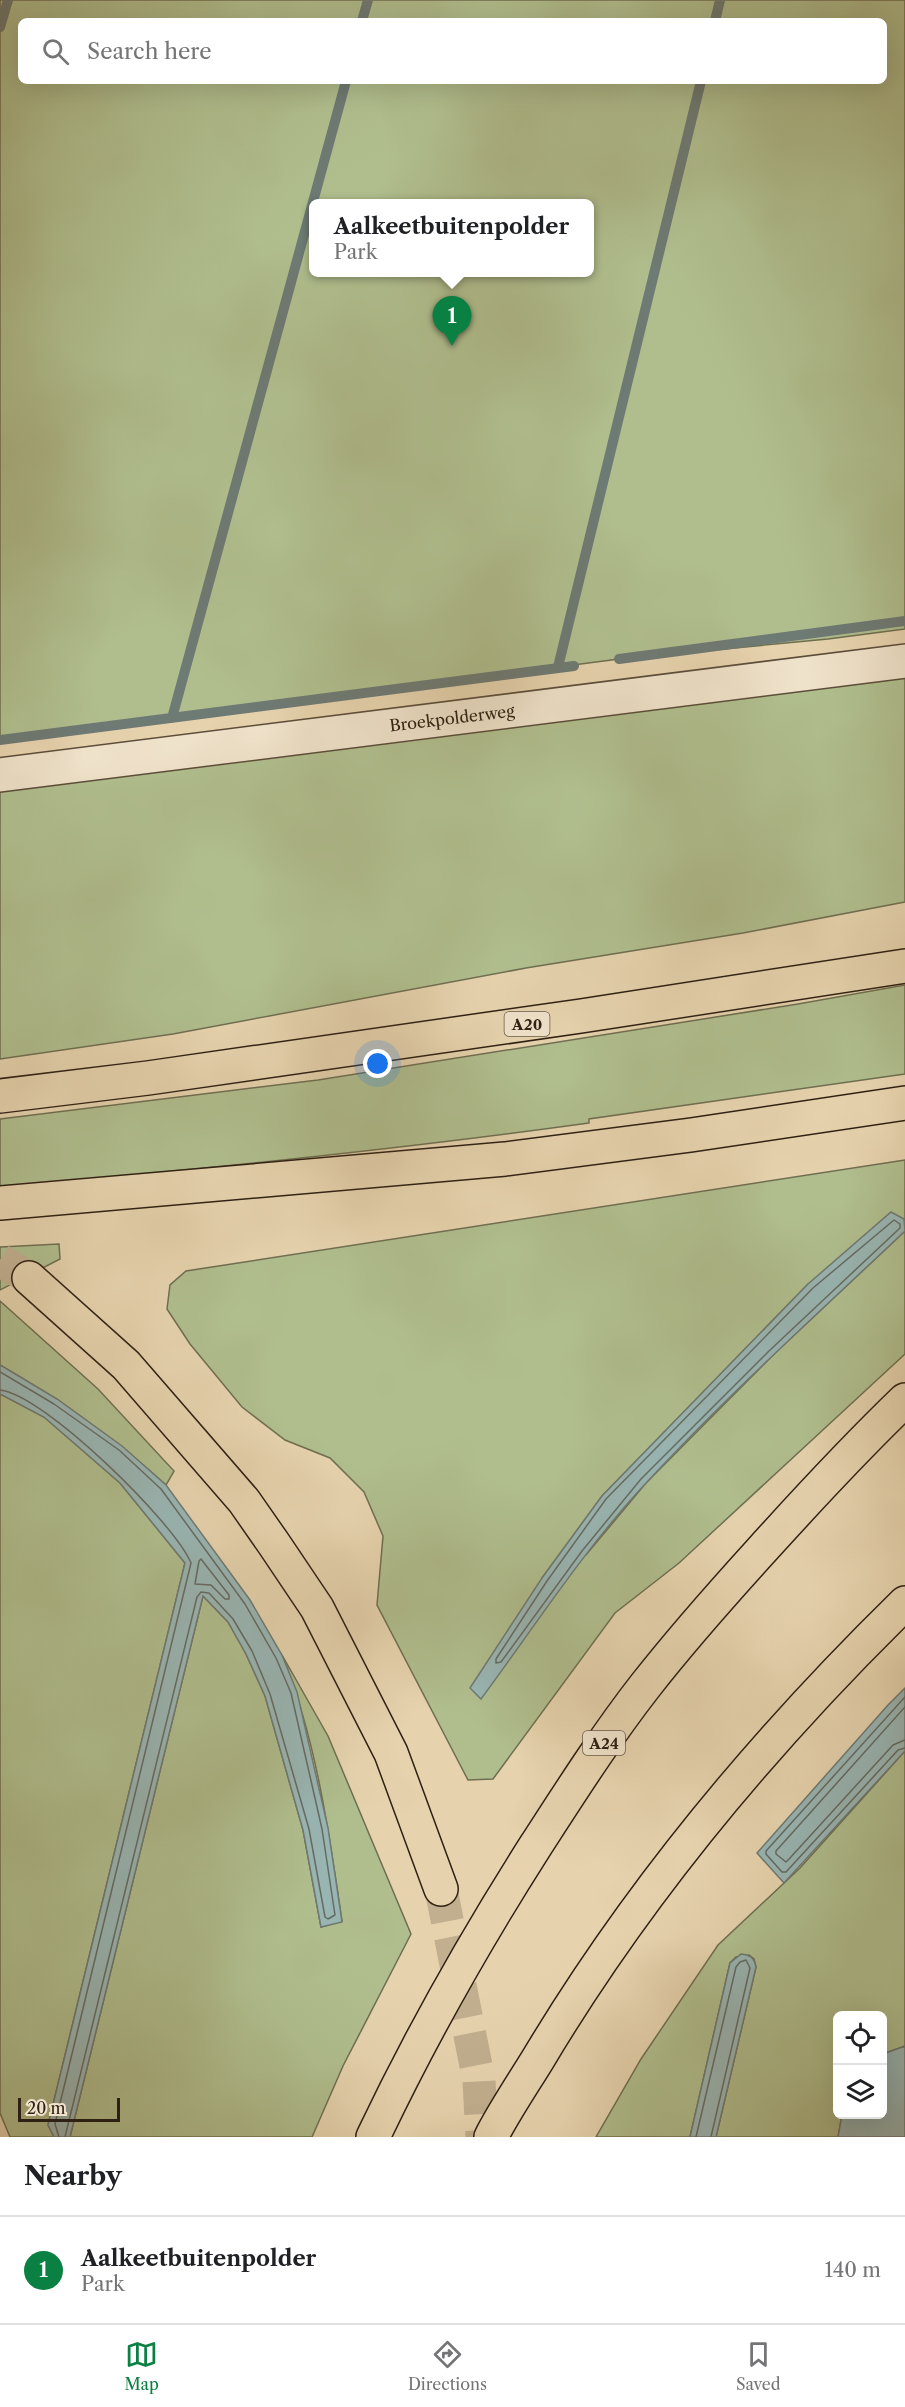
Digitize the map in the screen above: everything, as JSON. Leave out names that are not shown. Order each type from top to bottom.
[{"type":"highway","name":"A20","points":[[0,1096],[148,1078],[581,1016],[905,966]]},
{"type":"highway","points":[[0,1203],[505,1158],[691,1135],[905,1103]]},
{"type":"highway","points":[[29,1278],[126,1365],[244,1501],[305,1590],[317,1608],[391,1753],[441,1889]]},
{"type":"highway","name":"A24","points":[[373,2137],[429,2024],[490,1917],[576,1782],[645,1686],[787,1522],[853,1450],[905,1401]]},
{"type":"highway","points":[[491,2137],[560,2023],[668,1866],[788,1722],[905,1603]]},
{"type":"street","name":"Broekpolderweg","points":[[0,775],[905,661]]},
{"type":"green space","points":[[0,0],[905,0],[905,629],[828,639],[619,659],[0,740]]},
{"type":"green space","points":[[905,677],[905,902],[743,933],[526,968],[173,1034],[0,1059],[0,790]]},
{"type":"green space","points":[[905,985],[905,1074],[589,1119],[589,1123],[442,1142],[0,1187],[0,1119],[318,1080]]},
{"type":"green space","points":[[905,1160],[905,1221],[904,1219],[808,1284],[602,1496],[542,1578],[586,1555],[646,1483],[773,1355],[905,1231],[905,1354],[679,1563],[615,1613],[493,1779],[468,1780],[377,1605],[383,1536],[364,1492],[330,1458],[285,1440],[242,1407],[190,1344],[167,1309],[170,1285],[186,1271]]},
{"type":"green space","points":[[59,1244],[60,1259],[0,1290],[0,1247]]},
{"type":"green space","points":[[0,1301],[98,1389],[174,1471],[166,1485],[86,1420],[0,1365]]},
{"type":"green space","points":[[0,1394],[44,1417],[120,1483],[185,1563],[48,2125],[54,2137],[10,2137],[0,2113]]},
{"type":"green space","points":[[203,1596],[228,1622],[265,1696],[303,1830],[321,1927],[342,1921],[320,1786],[304,1719],[282,1655],[328,1736],[411,1934],[343,2066],[312,2137],[70,2137]]},
{"type":"green space","points":[[905,1751],[905,2046],[887,2053],[887,2011],[833,2011],[833,2119],[841,2119],[838,2137],[716,2137],[756,1967],[754,1959],[749,1955],[736,1957],[730,1963],[690,2137],[596,2137],[641,2059],[718,1945],[800,1868]]},
{"type":"water","points":[[891,1212],[904,1219],[905,1231],[742,1386],[678,1449],[624,1507],[581,1560],[481,1699],[470,1688],[542,1578],[602,1496],[808,1284]]},
{"type":"water","points":[[0,1365],[57,1399],[122,1446],[166,1485],[250,1600],[282,1655],[297,1692],[328,1828],[342,1922],[321,1927],[303,1830],[265,1696],[228,1622],[203,1596],[70,2137],[54,2137],[48,2125],[185,1563],[120,1483],[44,1417],[0,1394]]},
{"type":"water","points":[[905,1688],[905,1751],[784,1883],[757,1853]]},
{"type":"water","points":[[741,1954],[752,1958],[756,1967],[716,2137],[690,2137],[730,1963]]},
{"type":"water","points":[[905,2046],[905,2137],[838,2137],[841,2119],[887,2119],[887,2053]]},
{"type":"waterway","points":[[0,27],[8,0]]},
{"type":"waterway","points":[[363,18],[368,0]]},
{"type":"waterway","points":[[716,18],[720,0]]},
{"type":"waterway","points":[[314,199],[345,84]]},
{"type":"waterway","points":[[558,667],[700,84]]},
{"type":"waterway","points":[[172,718],[309,216]]},
{"type":"waterway","points":[[619,659],[905,621]]},
{"type":"waterway","points":[[0,740],[574,666]]},
{"type":"tunnel","points":[[0,1260],[29,1278]]},
{"type":"tunnel","points":[[441,1889],[479,2081],[482,2137]]},
{"type":"place","name":"Aalkeetbuitenpolder","points":[[452,346]]}]
